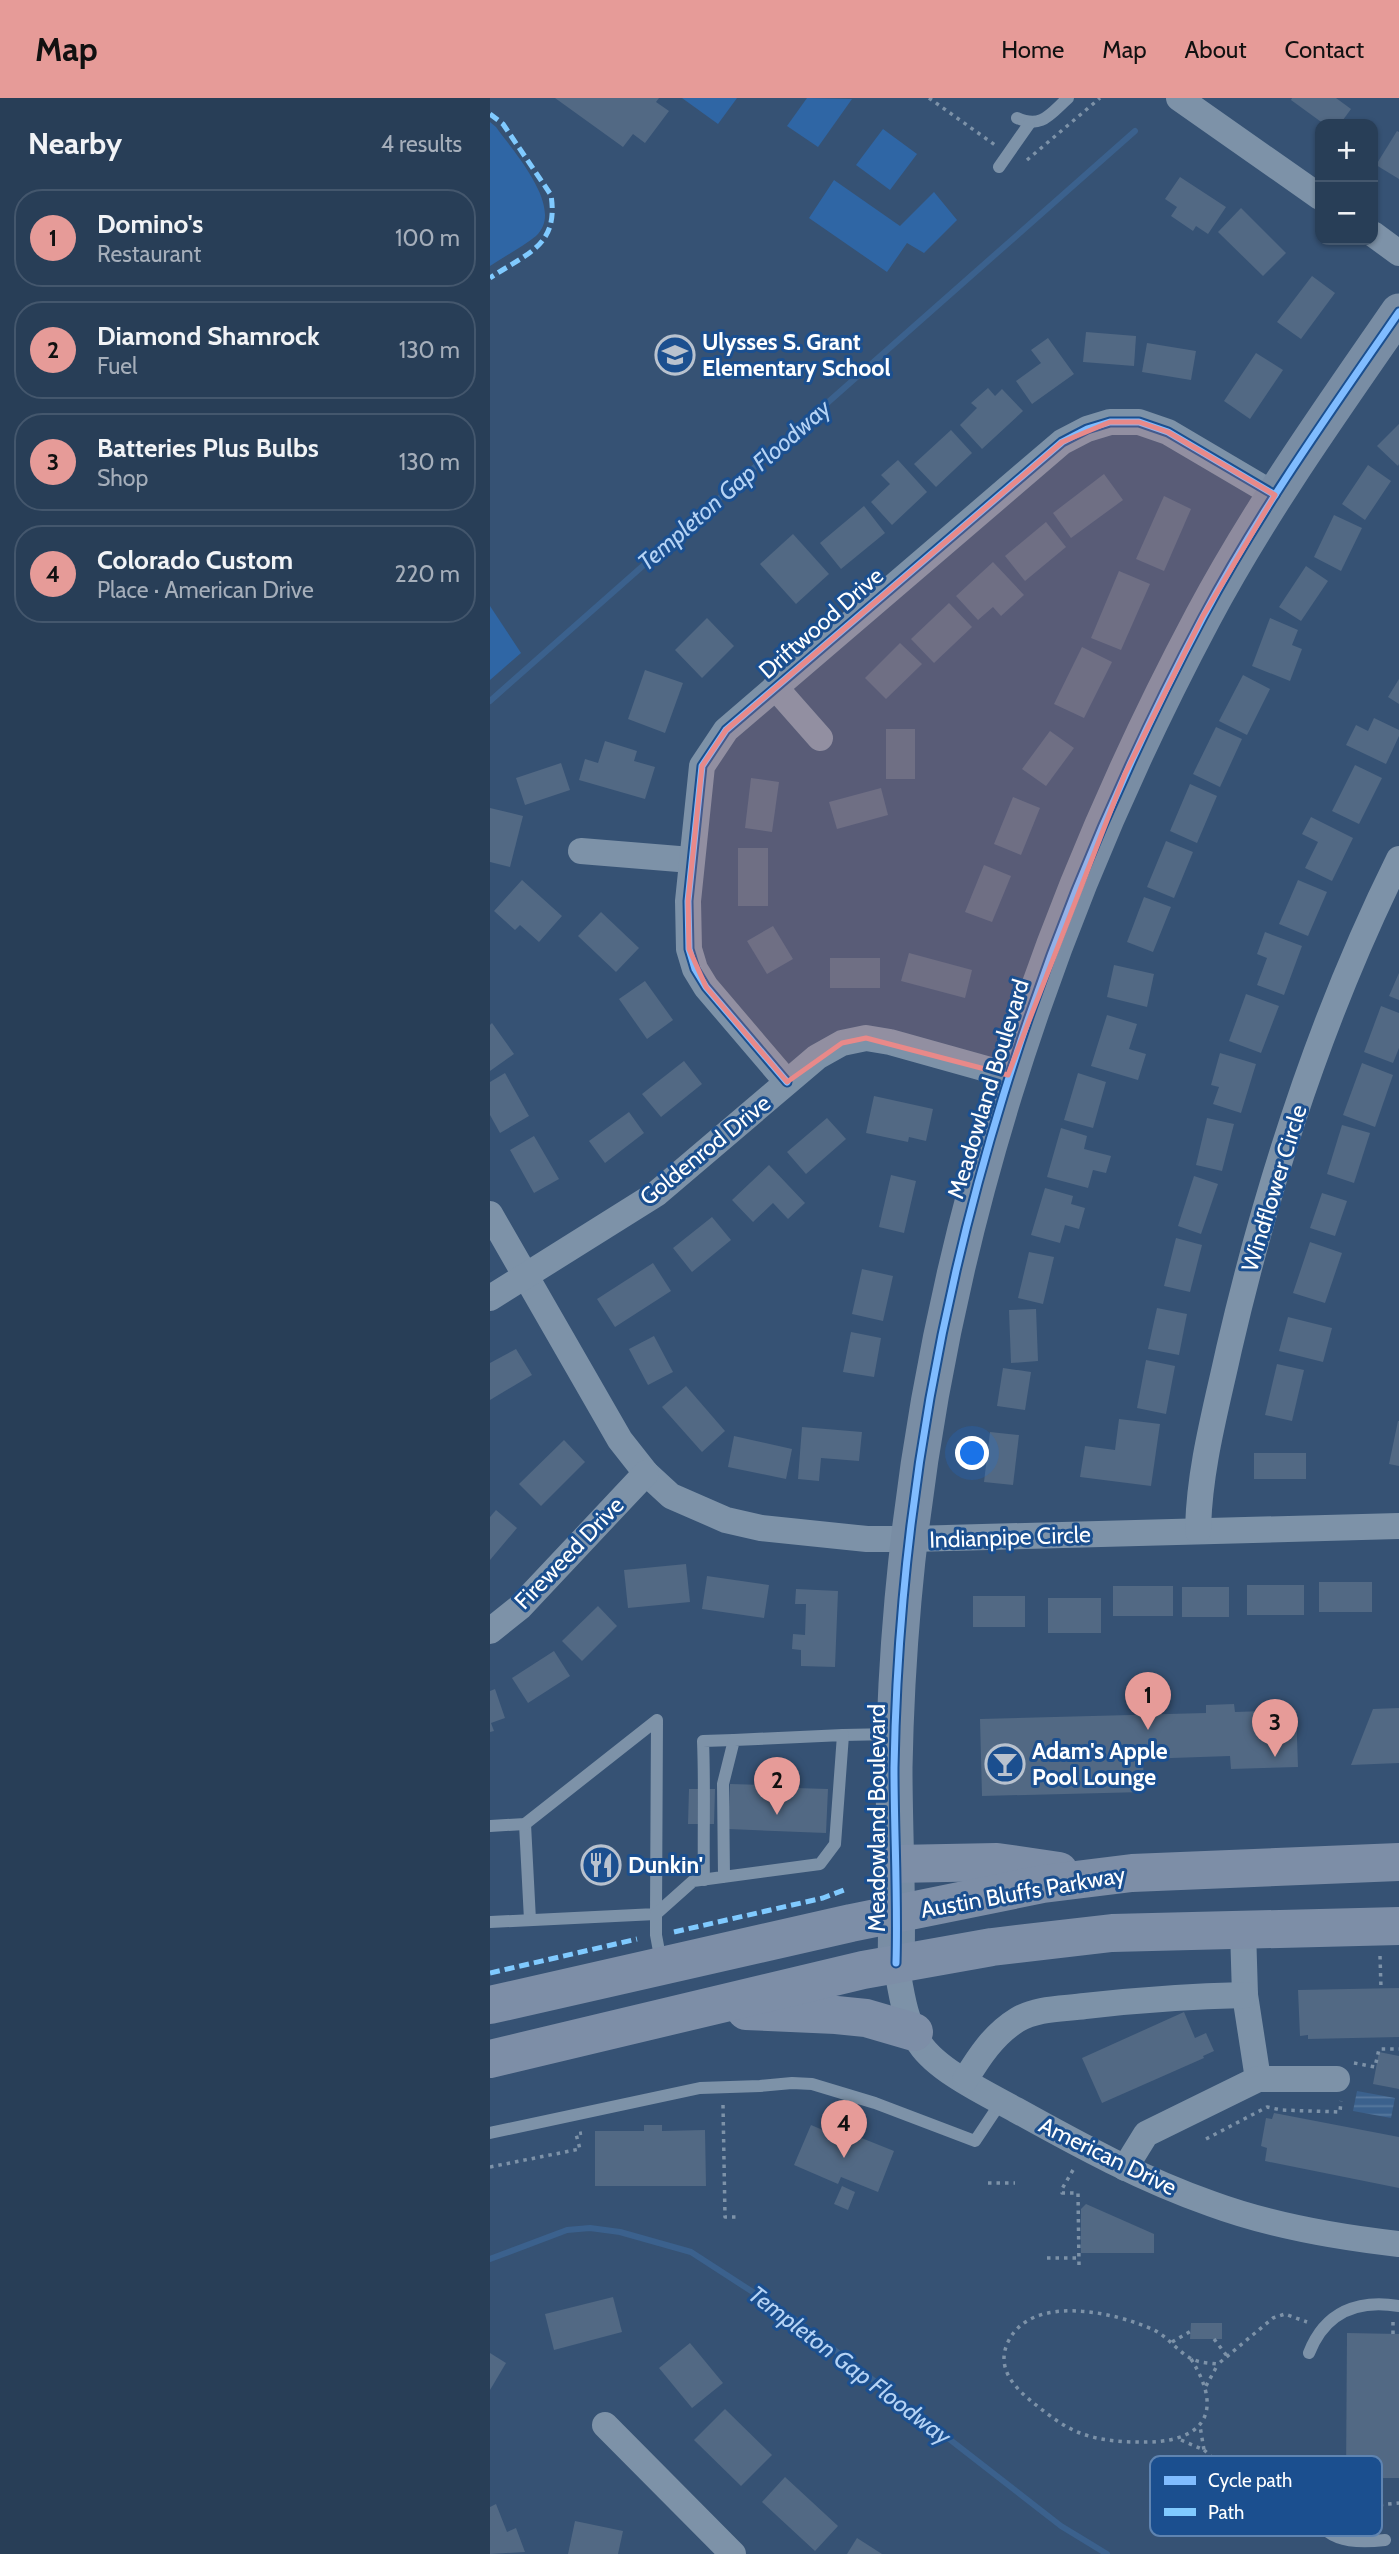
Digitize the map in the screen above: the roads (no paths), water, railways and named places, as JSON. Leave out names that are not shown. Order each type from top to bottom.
[{"type":"main road","points":[[895,1864],[997,1862],[1048,1867],[1084,1878]]},
{"type":"main road","name":"Austin Bluffs Parkway","points":[[490,2005],[1043,1884],[1084,1878],[1211,1869],[1399,1862]]},
{"type":"main road","name":"Austin Bluffs Parkway","points":[[490,2059],[896,1963],[992,1947],[1112,1933],[1243,1930],[1389,1941]]},
{"type":"main road","points":[[692,2011],[836,2015],[871,2019],[914,2032]]},
{"type":"street","points":[[1179,98],[1315,193]]},
{"type":"street","points":[[1378,238],[1399,253]]},
{"type":"street","name":"Meadowland Boulevard","points":[[896,1963],[895,1734],[898,1663],[910,1539],[935,1373],[948,1308],[978,1180],[1008,1075],[1079,881],[1125,774],[1203,616],[1275,495],[1399,312]]},
{"type":"street","name":"Driftwood Drive","points":[[787,1082],[718,1004],[695,969],[689,949],[687,925],[691,860],[702,766],[726,730],[1062,442],[1087,429],[1110,422],[1139,422],[1168,432],[1275,495]]},
{"type":"street","name":"Driftwood Drive","points":[[775,687],[820,738]]},
{"type":"street","points":[[581,851],[691,860]]},
{"type":"street","name":"Windflower Circle","points":[[1198,1531],[1199,1503],[1212,1425],[1242,1295],[1271,1190],[1322,1040],[1399,859]]},
{"type":"street","name":"Goldenrod Drive","points":[[490,1298],[656,1194],[817,1057],[842,1043],[866,1038],[890,1042],[1008,1075]]},
{"type":"street","name":"Indianpipe Circle","points":[[490,1214],[620,1440],[646,1473],[671,1496],[726,1520],[774,1530],[867,1539],[1399,1526]]},
{"type":"street","name":"Fireweed Drive","points":[[490,1631],[520,1607],[646,1473]]},
{"type":"street","points":[[1243,1930],[1245,1995],[1258,2079]]},
{"type":"street","name":"American Drive","points":[[896,1963],[907,2016],[928,2054],[1001,2102],[1125,2168],[1213,2205],[1309,2231],[1399,2244]]},
{"type":"street","points":[[965,2080],[981,2054],[997,2036],[1026,2016],[1041,2011],[1191,1996],[1245,1995]]},
{"type":"street","points":[[1125,2168],[1146,2133],[1258,2079],[1337,2078]]},
{"type":"street","points":[[604,2426],[733,2554]]},
{"type":"lane","points":[[999,167],[1023,121],[1043,121],[1068,98]]},
{"type":"lane","points":[[490,1826],[524,1824],[657,1720],[656,1935],[662,1966]]},
{"type":"lane","points":[[704,1880],[703,1741],[895,1734]]},
{"type":"lane","points":[[490,1922],[656,1914],[693,1881],[820,1864],[835,1844],[843,1735]]},
{"type":"lane","points":[[723,1877],[723,1784],[734,1740]]},
{"type":"lane","points":[[524,1824],[530,1920]]},
{"type":"lane","points":[[490,2133],[701,2088],[760,2087],[792,2082],[812,2084],[875,2103],[975,2141],[1001,2102]]},
{"type":"lane","points":[[1310,2353],[1321,2331],[1346,2310],[1371,2303],[1399,2306]]},
{"type":"lane","points":[[1335,2536],[1365,2542],[1385,2540]]},
{"type":"waterway","name":"Templeton Gap Floodway","points":[[490,701],[1135,131]]},
{"type":"waterway","name":"Templeton Gap Floodway","points":[[490,2259],[567,2230],[590,2228],[620,2232],[691,2252],[796,2320],[1061,2526],[1107,2554]]},
{"type":"place","name":"Ulysses S. Grant Elementary School","points":[[675,355]]},
{"type":"place","name":"Domino's","points":[[1148,1730]]},
{"type":"place","name":"Batteries Plus Bulbs","points":[[1275,1757]]},
{"type":"place","name":"Adam's Apple Pool Lounge","points":[[1005,1764]]},
{"type":"place","name":"Diamond Shamrock","points":[[777,1815]]},
{"type":"place","name":"Dunkin'","points":[[601,1865]]},
{"type":"place","name":"Colorado Custom","points":[[844,2158]]}]
